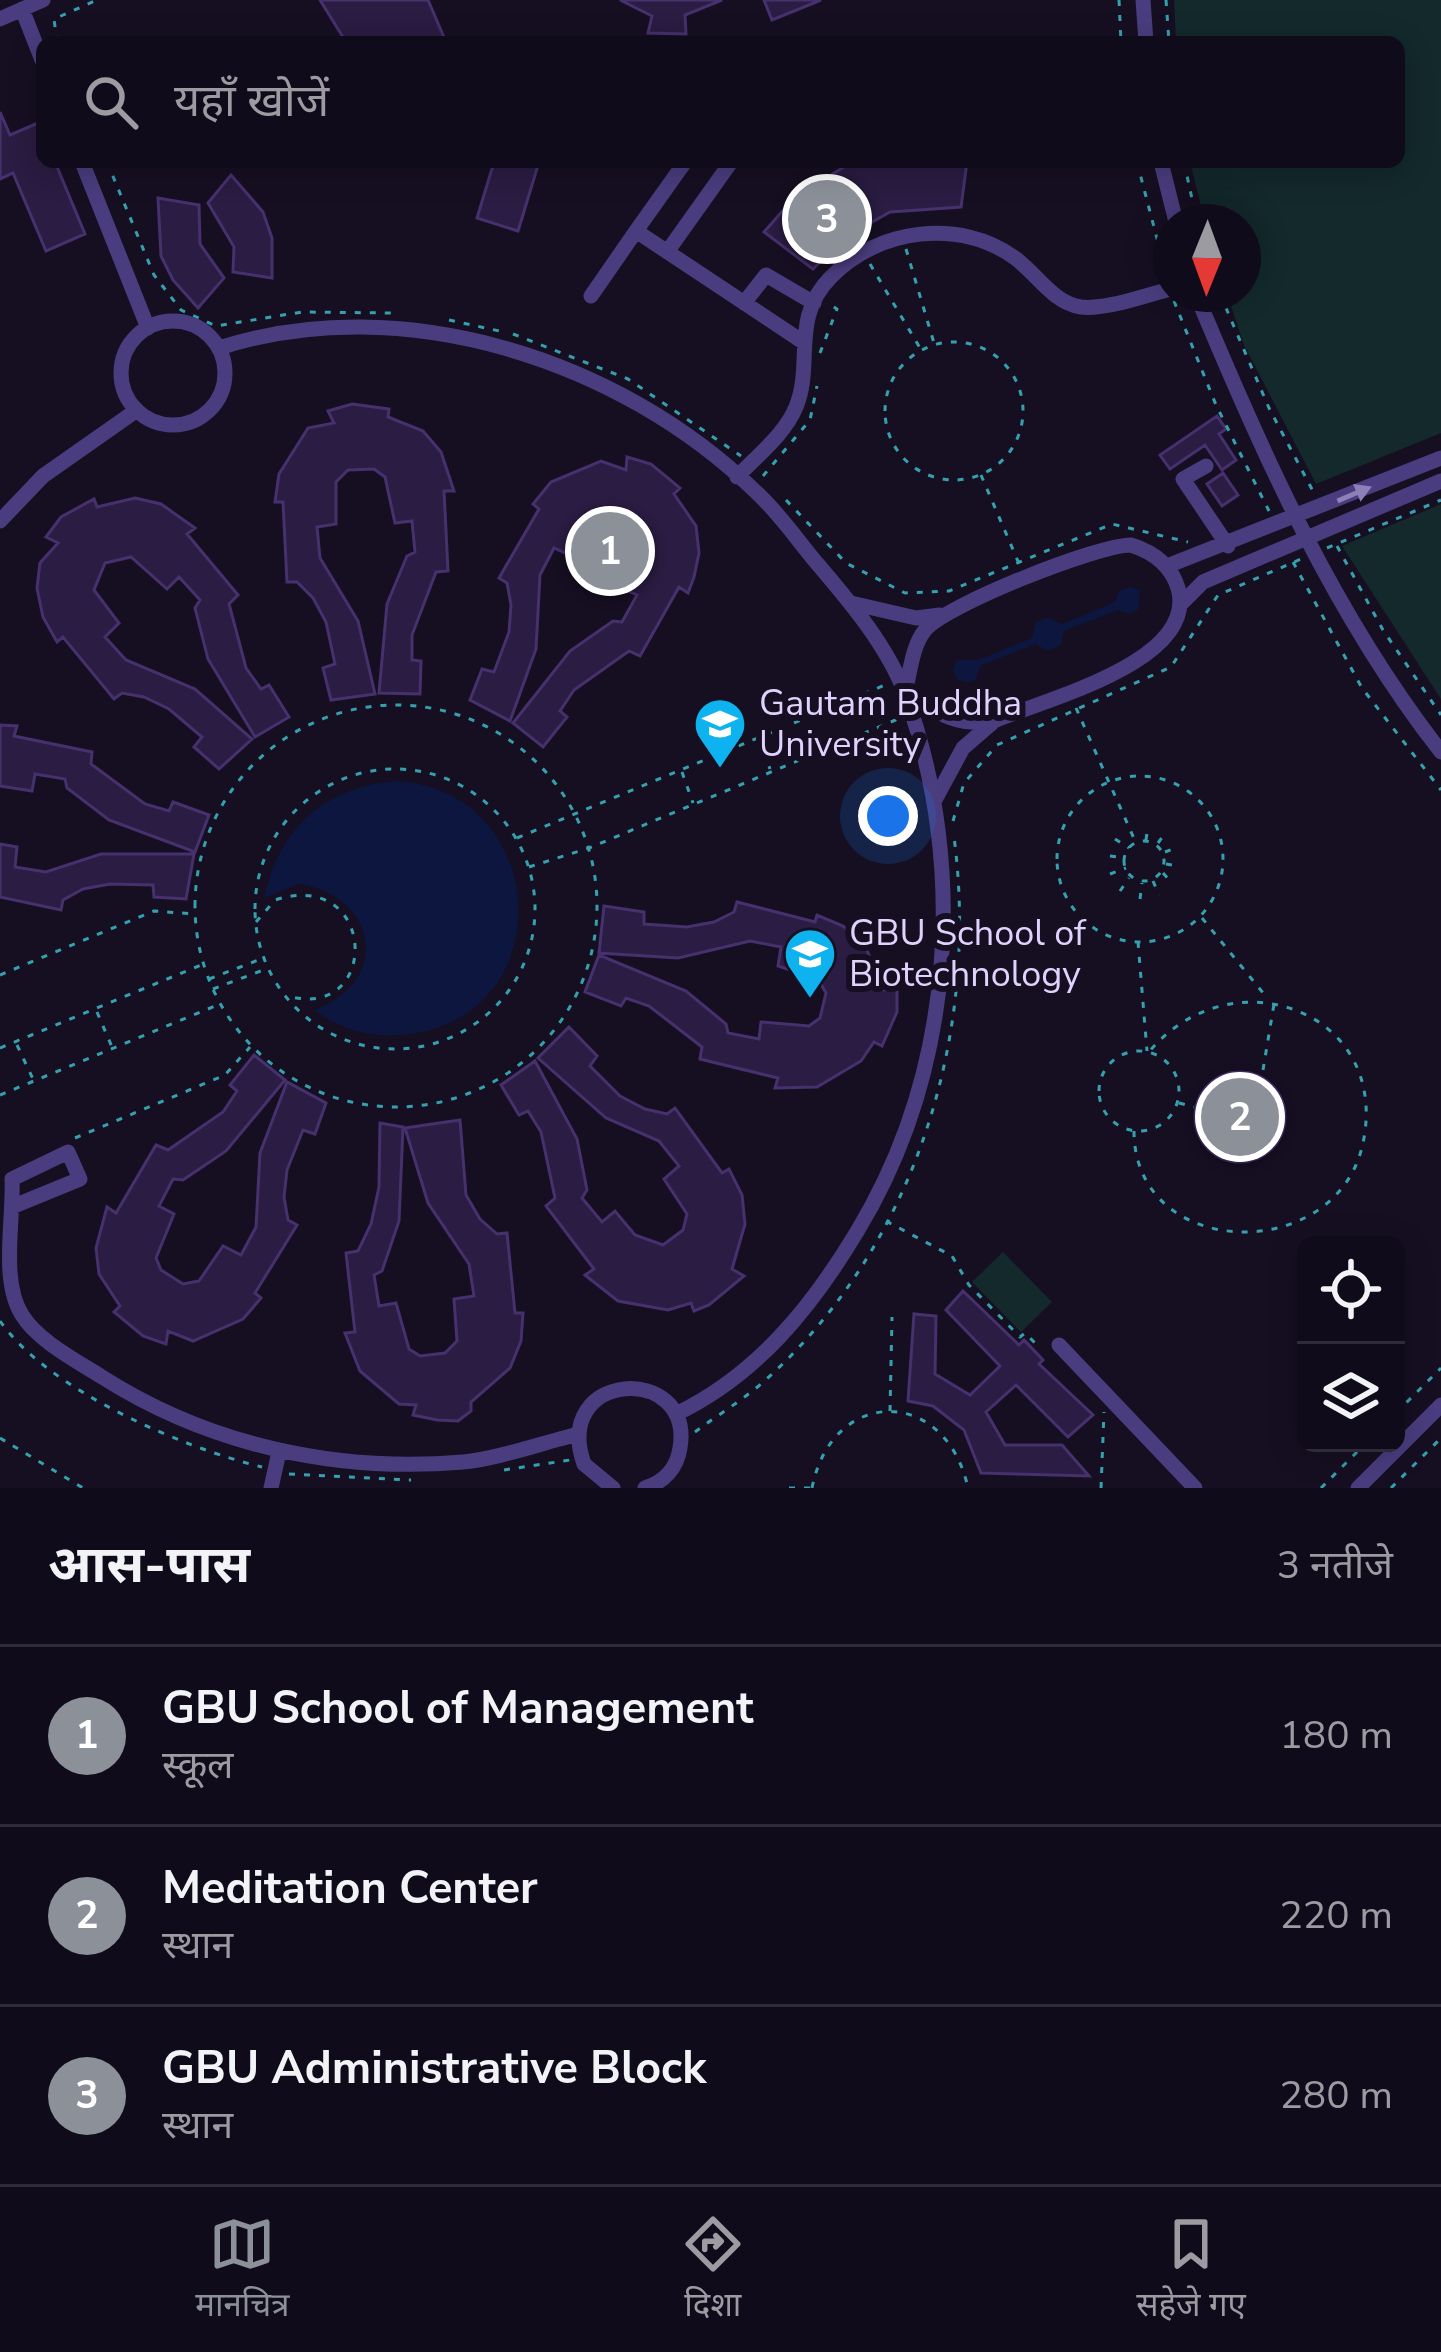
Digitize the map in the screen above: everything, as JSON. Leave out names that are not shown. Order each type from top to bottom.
[{"type":"lane","points":[[0,19],[43,0]]},
{"type":"lane","points":[[1143,0],[1146,36]]},
{"type":"lane","points":[[22,9],[36,45]]},
{"type":"lane","points":[[84,168],[148,328]]},
{"type":"lane","points":[[591,296],[681,168]]},
{"type":"lane","points":[[667,252],[726,168]]},
{"type":"lane","points":[[1163,168],[1172,204]]},
{"type":"lane","points":[[737,477],[785,426],[798,403],[802,342],[814,303],[829,278],[862,252],[960,230],[1013,256],[1064,302],[1085,308],[1153,295]]},
{"type":"lane","points":[[636,231],[802,342]]},
{"type":"lane","points":[[744,303],[766,274],[814,303]]},
{"type":"lane","points":[[1203,312],[1257,441],[1346,608],[1441,752]]},
{"type":"lane","points":[[164,322],[188,323],[219,348],[223,388],[198,419],[158,423],[137,410],[121,382],[123,358],[148,328],[164,322]]},
{"type":"lane","points":[[219,348],[256,336],[347,328],[446,334],[534,357],[625,396],[755,490],[851,603],[901,686],[936,798],[943,886],[941,989],[924,1071],[891,1175],[833,1271],[781,1339],[721,1393],[676,1414]]},
{"type":"lane","points":[[0,521],[43,476],[137,410]]},
{"type":"lane","points":[[1172,574],[1441,458]]},
{"type":"lane","points":[[1206,466],[1183,479],[1228,546]]},
{"type":"lane","points":[[1180,605],[1203,582],[1312,545],[1441,481]]},
{"type":"lane","points":[[851,603],[916,618],[943,615],[1110,545],[1144,549],[1172,574],[1180,605],[1175,627],[1148,656],[994,721],[968,725],[949,721],[901,686]]},
{"type":"lane","points":[[901,686],[917,643],[943,615]]},
{"type":"lane","points":[[936,798],[963,748],[994,721]]},
{"type":"lane","points":[[14,1206],[80,1179],[68,1152],[12,1179],[11,1292],[23,1319],[65,1353],[131,1395],[224,1437],[279,1452],[387,1462],[466,1462],[579,1434]]},
{"type":"lane","points":[[0,1306],[19,1308]]},
{"type":"lane","points":[[1059,1346],[1195,1488]]},
{"type":"lane","points":[[613,1488],[584,1464],[579,1434],[589,1406],[621,1388],[645,1389],[676,1414],[680,1454],[670,1473],[645,1488]]},
{"type":"lane","points":[[1358,1488],[1441,1405]]},
{"type":"lane","points":[[271,1488],[279,1452]]},
{"type":"path","points":[[56,36],[54,19],[97,0]]},
{"type":"path","points":[[1119,0],[1121,36]]},
{"type":"path","points":[[1166,0],[1168,36]]},
{"type":"path","points":[[1139,168],[1153,223]]},
{"type":"path","points":[[1185,168],[1194,204]]},
{"type":"path","points":[[904,239],[934,345]]},
{"type":"path","points":[[862,252],[921,350]]},
{"type":"path","points":[[1179,312],[1216,405],[1270,512]]},
{"type":"path","points":[[1228,312],[1269,408],[1314,494]]},
{"type":"path","points":[[967,342],[992,352],[1011,370],[1023,396],[1023,423],[1013,448],[980,474],[943,479],[916,469],[898,451],[886,425],[886,398],[896,373],[921,350],[967,342]]},
{"type":"path","points":[[980,474],[1026,579]]},
{"type":"path","points":[[691,1445],[695,1432],[761,1383],[822,1319],[886,1221],[927,1134],[953,1029],[962,896],[953,823],[964,783],[997,745],[1171,667],[1218,595],[1293,562],[1312,545],[1336,544],[1441,500]]},
{"type":"path","points":[[1336,544],[1382,630],[1441,715]]},
{"type":"path","points":[[1293,562],[1362,688],[1441,790]]},
{"type":"path","points":[[516,839],[758,737],[901,686]]},
{"type":"path","points":[[1068,690],[1136,843]]},
{"type":"path","points":[[409,705],[481,723],[539,763],[574,812],[589,848],[598,908],[582,985],[561,1022],[502,1077],[465,1095],[392,1107],[320,1092],[284,1073],[251,1046],[220,1004],[203,964],[194,914],[199,859],[213,818],[233,786],[290,734],[332,715],[409,705]]},
{"type":"path","points":[[529,867],[589,848],[911,714]]},
{"type":"path","points":[[758,737],[771,772]]},
{"type":"path","points":[[681,769],[694,804]]},
{"type":"path","points":[[386,770],[448,779],[493,809],[516,839],[529,867],[536,904],[526,962],[492,1011],[470,1028],[433,1045],[374,1048],[317,1027],[284,995],[267,968],[255,924],[256,887],[276,834],[317,792],[352,776],[386,770]]},
{"type":"path","points":[[1145,775],[1180,785],[1204,805],[1221,835],[1225,863],[1215,899],[1201,916],[1165,940],[1138,943],[1100,934],[1077,916],[1059,884],[1055,854],[1065,819],[1088,793],[1108,783],[1145,775]]},
{"type":"path","points":[[1147,841],[1148,826]]},
{"type":"path","points":[[1157,844],[1166,832]]},
{"type":"path","points":[[1115,839],[1129,848]]},
{"type":"path","points":[[1136,843],[1157,844],[1163,852],[1165,864],[1152,879],[1142,881],[1126,868],[1124,858],[1136,843]]},
{"type":"path","points":[[1163,852],[1174,848]]},
{"type":"path","points":[[1110,856],[1124,858]]},
{"type":"path","points":[[1165,864],[1178,866]]},
{"type":"path","points":[[1111,874],[1126,868]]},
{"type":"path","points":[[1161,872],[1172,882]]},
{"type":"path","points":[[1120,891],[1130,875]]},
{"type":"path","points":[[1152,879],[1159,896]]},
{"type":"path","points":[[1140,899],[1142,881]]},
{"type":"path","points":[[255,924],[275,899],[295,893],[333,904],[353,931],[353,970],[334,993],[300,1000],[284,995]]},
{"type":"path","points":[[0,975],[154,911],[194,914]]},
{"type":"path","points":[[1134,1131],[1137,1160],[1148,1181],[1181,1215],[1203,1226],[1249,1235],[1274,1232],[1313,1215],[1332,1199],[1361,1151],[1363,1089],[1346,1050],[1328,1030],[1272,1002],[1201,916]]},
{"type":"path","points":[[1138,943],[1148,1052],[1173,1070],[1177,1102],[1161,1125],[1134,1131],[1105,1113],[1100,1083],[1117,1058],[1148,1052],[1172,1026],[1202,1008],[1225,1001],[1272,1002]]},
{"type":"path","points":[[208,980],[263,958]]},
{"type":"path","points":[[0,1048],[203,964]]},
{"type":"path","points":[[213,989],[267,968]]},
{"type":"path","points":[[1263,1070],[1272,1002]]},
{"type":"path","points":[[0,1095],[220,1004]]},
{"type":"path","points":[[96,1009],[113,1048]]},
{"type":"path","points":[[16,1042],[34,1081]]},
{"type":"path","points":[[74,1138],[225,1075],[251,1046]]},
{"type":"path","points":[[1177,1102],[1194,1107]]},
{"type":"path","points":[[886,1221],[952,1256],[970,1285],[1020,1337],[1025,1334],[1040,1348],[1059,1346]]},
{"type":"path","points":[[890,1411],[892,1316]]},
{"type":"path","points":[[1405,1404],[1441,1368]]},
{"type":"path","points":[[789,1488],[812,1488],[818,1458],[835,1433],[863,1416],[890,1411],[921,1417],[945,1434],[961,1457],[968,1488]]},
{"type":"path","points":[[1101,1488],[1104,1412]]},
{"type":"path","points":[[0,1438],[83,1488]]},
{"type":"path","points":[[1390,1488],[1441,1438]]},
{"type":"path","points":[[1321,1488],[1357,1452]]},
{"type":"green space","points":[[1174,0],[1441,0],[1441,433],[1316,484],[1244,345],[1233,312],[1261,312],[1261,204],[1200,204],[1192,168],[1405,168],[1405,36],[1176,36]]},
{"type":"green space","points":[[1441,504],[1441,699],[1342,546]]},
{"type":"green space","points":[[1003,1252],[1052,1302],[1021,1332],[972,1282]]},
{"type":"water","points":[[1140,590],[1139,609],[1129,614],[1118,610],[1064,631],[1061,645],[1048,651],[1035,644],[980,666],[976,679],[967,683],[957,679],[953,670],[957,660],[978,660],[1032,638],[1036,622],[1047,618],[1062,624],[1115,602],[1119,591]]},
{"type":"water","points":[[397,781],[448,794],[485,821],[509,859],[518,903],[514,947],[494,987],[460,1017],[410,1034],[371,1034],[314,1010],[339,997],[356,980],[364,961],[359,922],[346,905],[326,892],[299,884],[264,898],[281,850],[310,815],[348,792]]},
{"type":"building","points":[[320,0],[428,0],[443,36],[342,36]]},
{"type":"building","points":[[620,0],[722,0],[685,15],[686,34],[648,33],[652,16]]},
{"type":"building","points":[[764,0],[821,0],[772,20]]},
{"type":"building","points":[[0,112],[10,135],[36,124],[36,168],[58,168],[85,234],[46,251],[13,173],[0,179]]},
{"type":"building","points":[[492,168],[537,168],[518,231],[477,218]]},
{"type":"building","points":[[842,168],[966,168],[961,207],[890,212],[844,238],[813,269],[764,232],[794,198]]},
{"type":"building","points":[[231,175],[263,212],[272,238],[272,278],[233,272],[234,247],[208,203]]},
{"type":"building","points":[[158,198],[199,205],[200,244],[224,278],[198,308],[173,280],[161,256]]},
{"type":"building","points":[[352,404],[389,409],[388,417],[423,431],[441,452],[454,491],[444,491],[448,571],[436,572],[412,635],[412,660],[421,661],[420,694],[379,693],[387,604],[407,556],[415,552],[412,521],[395,523],[385,477],[374,469],[348,470],[336,482],[336,524],[317,527],[320,558],[358,621],[375,694],[331,700],[323,668],[335,664],[326,622],[313,598],[297,582],[287,582],[283,502],[275,502],[279,474],[308,428],[334,423],[328,411]]},
{"type":"building","points":[[1217,416],[1226,429],[1219,434],[1236,460],[1222,470],[1205,445],[1170,469],[1160,455]]},
{"type":"building","points":[[627,457],[651,464],[680,488],[674,494],[696,526],[699,553],[694,577],[688,593],[679,587],[640,656],[629,651],[574,690],[560,711],[567,717],[543,747],[513,723],[570,651],[613,621],[622,622],[637,595],[621,588],[638,543],[634,531],[612,518],[595,521],[572,556],[554,548],[540,575],[536,649],[510,721],[470,700],[482,669],[494,672],[509,632],[507,583],[499,578],[539,509],[533,504],[551,482],[601,461],[626,470]]},
{"type":"building","points":[[1223,473],[1238,495],[1222,506],[1207,484]]},
{"type":"building","points":[[135,498],[161,504],[195,528],[187,534],[238,595],[229,604],[246,668],[261,689],[269,685],[289,717],[255,737],[208,659],[195,608],[200,600],[179,577],[167,589],[131,557],[105,563],[94,590],[119,623],[105,637],[126,660],[195,689],[252,739],[219,769],[194,747],[202,737],[169,709],[122,693],[114,699],[63,637],[57,642],[43,617],[37,588],[40,563],[58,543],[46,537],[61,517],[94,499],[97,507]]},
{"type":"building","points":[[0,725],[17,726],[14,736],[92,752],[91,764],[145,804],[169,811],[173,802],[209,815],[195,852],[109,820],[67,788],[65,779],[35,774],[32,791],[0,786]]},
{"type":"building","points":[[0,844],[17,847],[15,867],[46,872],[101,854],[194,854],[186,899],[154,897],[153,885],[110,884],[83,889],[63,900],[61,910],[0,897]]},
{"type":"building","points":[[737,902],[815,922],[817,915],[843,926],[865,946],[884,990],[897,987],[897,1012],[882,1046],[874,1042],[861,1061],[817,1087],[775,1088],[778,1078],[700,1059],[702,1047],[649,1006],[626,998],[621,1006],[585,992],[599,955],[686,991],[726,1024],[728,1033],[759,1039],[761,1022],[809,1026],[820,1018],[826,993],[818,979],[778,966],[781,947],[750,941],[678,958],[599,953],[604,906],[644,912],[644,924],[687,927],[734,912]]},
{"type":"building","points":[[569,1027],[597,1056],[590,1066],[620,1096],[667,1114],[675,1108],[722,1173],[729,1169],[742,1195],[745,1224],[732,1269],[744,1276],[709,1305],[694,1311],[691,1303],[668,1310],[618,1301],[585,1275],[594,1269],[546,1206],[555,1198],[541,1132],[528,1111],[519,1115],[501,1085],[535,1061],[577,1139],[587,1190],[582,1198],[602,1222],[615,1211],[635,1235],[663,1245],[683,1230],[687,1214],[664,1179],[679,1166],[659,1141],[606,1118],[538,1058]]},
{"type":"building","points":[[254,1055],[285,1080],[226,1151],[183,1180],[173,1179],[159,1206],[174,1214],[156,1258],[161,1270],[183,1284],[199,1281],[223,1246],[241,1255],[256,1227],[260,1153],[287,1082],[326,1103],[315,1134],[303,1130],[287,1170],[288,1220],[297,1225],[255,1293],[261,1298],[243,1319],[193,1341],[168,1331],[166,1344],[143,1336],[114,1312],[120,1306],[99,1274],[96,1248],[107,1207],[116,1213],[156,1145],[168,1150],[223,1112],[237,1091],[230,1085]]},
{"type":"building","points":[[1240,1072],[1272,1085],[1285,1117],[1272,1149],[1240,1162],[1208,1149],[1195,1117],[1208,1085]]},
{"type":"building","points":[[460,1120],[466,1195],[480,1219],[497,1234],[507,1233],[515,1313],[523,1313],[521,1341],[510,1368],[471,1402],[471,1411],[458,1421],[413,1415],[416,1405],[399,1404],[360,1371],[345,1333],[355,1332],[346,1253],[358,1251],[371,1224],[379,1187],[380,1123],[403,1127],[399,1221],[382,1271],[374,1275],[379,1306],[396,1303],[409,1349],[420,1356],[445,1353],[457,1341],[454,1299],[474,1296],[469,1264],[428,1203],[405,1128]]},
{"type":"building","points":[[963,1291],[1019,1345],[1024,1340],[1043,1360],[1039,1364],[1093,1415],[1068,1437],[1016,1385],[986,1412],[1005,1445],[1062,1445],[1089,1476],[981,1473],[964,1430],[933,1406],[908,1401],[914,1314],[936,1316],[935,1374],[970,1395],[1000,1366],[946,1310]]},
{"type":"place","name":"GBU Administrative Block","points":[[827,219]]},
{"type":"place","name":"GBU School of Management","points":[[610,551]]},
{"type":"place","name":"Gautam Buddha University","points":[[720,770]]},
{"type":"place","name":"GBU School of Biotechnology","points":[[810,1000]]},
{"type":"place","name":"Meditation Center","points":[[1240,1117]]}]
